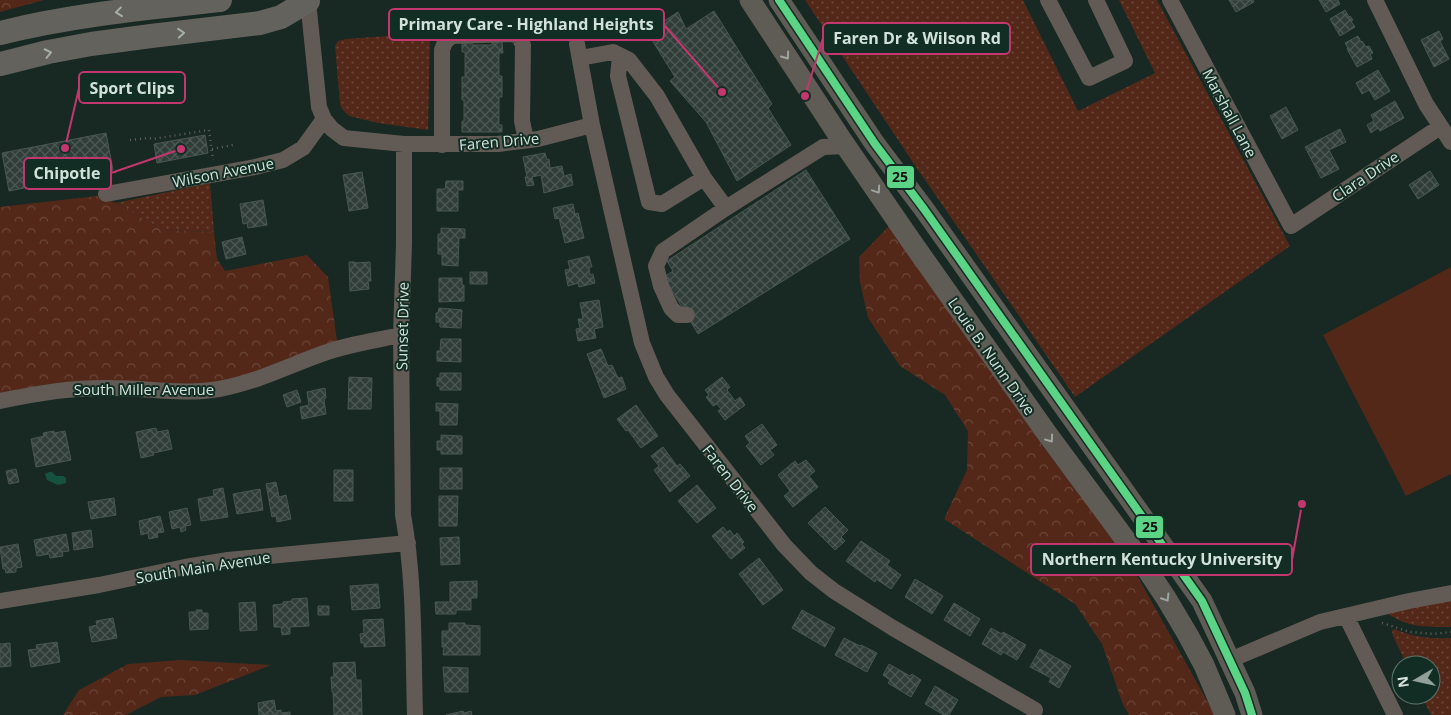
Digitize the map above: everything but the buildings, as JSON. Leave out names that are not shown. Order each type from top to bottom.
[{"type":"highway","points":[[0,33],[48,22],[92,15],[220,0]]},
{"type":"highway","points":[[0,64],[48,52],[107,42],[266,22],[281,17],[308,0]]},
{"type":"main road","name":"Louie B. Nunn Drive","points":[[750,0],[846,146],[1042,428],[1142,562],[1166,598],[1204,665],[1225,715]]},
{"type":"main road","name":"Louie B. Nunn Drive","points":[[779,0],[875,144],[924,209],[1202,601],[1245,693],[1252,715]]},
{"type":"street","points":[[308,0],[317,94],[319,107],[324,119],[332,129],[344,138],[404,144]]},
{"type":"street","points":[[1048,0],[1089,78],[1125,61],[1096,0]]},
{"type":"street","name":"Marshall Lane","points":[[1170,0],[1290,226]]},
{"type":"street","points":[[1375,0],[1426,104],[1451,142]]},
{"type":"street","points":[[772,36],[793,22]]},
{"type":"street","points":[[442,145],[442,50],[445,42],[452,36],[518,35],[523,45],[522,121],[526,140]]},
{"type":"street","name":"Faren Drive","points":[[620,56],[613,52],[579,51],[592,125],[642,343],[656,377],[677,410],[784,545],[821,581],[893,628],[1035,710]]},
{"type":"street","points":[[704,178],[662,204],[649,202],[618,76],[620,56],[629,60],[657,96],[704,178],[726,208]]},
{"type":"street","name":"Wilson Avenue","points":[[106,194],[283,160],[303,148],[324,119]]},
{"type":"street","name":"Faren Drive","points":[[404,144],[498,144],[526,140],[592,125]]},
{"type":"street","points":[[824,147],[832,125]]},
{"type":"street","name":"Clara Drive","points":[[1290,226],[1440,127]]},
{"type":"street","name":"Sunset Drive","points":[[404,144],[404,244],[401,335],[403,515],[408,543],[415,715]]},
{"type":"street","points":[[687,315],[678,315],[671,308],[660,286],[656,266],[663,251],[726,208],[824,147],[846,146]]},
{"type":"street","name":"South Miller Avenue","points":[[0,401],[74,388],[192,392],[220,389],[276,373],[317,355],[401,335]]},
{"type":"street","name":"South Main Avenue","points":[[0,601],[99,585],[228,560],[408,543]]},
{"type":"street","points":[[1230,660],[1320,622],[1451,593]]},
{"type":"street","points":[[1346,616],[1394,715]]},
{"type":"path","points":[[130,140],[154,139],[208,130],[214,164]]},
{"type":"path","points":[[212,149],[233,145]]},
{"type":"path","points":[[1377,621],[1410,632],[1433,634],[1451,632]]},
{"type":"green space","points":[[0,0],[44,0],[0,12]]},
{"type":"green space","points":[[805,0],[1023,0],[1078,111],[1155,73],[1119,0],[1157,0],[1290,246],[1075,397],[914,164]]},
{"type":"green space","points":[[430,33],[428,130],[378,123],[349,116],[342,109],[335,46],[338,41]]},
{"type":"green space","points":[[210,183],[214,232],[163,230],[116,203]]},
{"type":"green space","points":[[97,196],[116,203],[163,230],[214,232],[217,259],[225,271],[307,255],[328,277],[337,341],[248,376],[209,385],[0,394],[0,207]]},
{"type":"green space","points":[[889,226],[1042,445],[1125,554],[1215,715],[1129,715],[1122,702],[1102,644],[1075,604],[944,519],[967,470],[968,431],[945,395],[900,366],[868,318],[860,282],[859,257]]},
{"type":"green space","points":[[1451,267],[1451,474],[1406,496],[1323,335]]},
{"type":"green space","points":[[1451,600],[1451,627],[1408,624],[1384,611]]},
{"type":"green space","points":[[1394,629],[1422,637],[1451,638],[1451,715],[1431,715],[1426,705],[1441,705],[1441,655],[1402,655],[1392,631]]},
{"type":"green space","points":[[180,660],[271,665],[195,695],[161,697],[126,715],[63,715],[79,690],[128,664]]},
{"type":"water","points":[[49,472],[56,476],[63,476],[66,478],[66,483],[58,485],[47,480],[45,474]]},
{"type":"transit line","name":"25","points":[[779,0],[875,144],[924,209],[1202,601],[1245,693],[1252,715]]},
{"type":"place","name":"Primary Care - Highland Heights","points":[[722,92]]},
{"type":"place","name":"Faren Dr & Wilson Rd","points":[[805,96]]},
{"type":"place","name":"Sport Clips","points":[[65,148]]},
{"type":"place","name":"Chipotle","points":[[181,149]]},
{"type":"place","name":"Northern Kentucky University","points":[[1302,504]]}]
